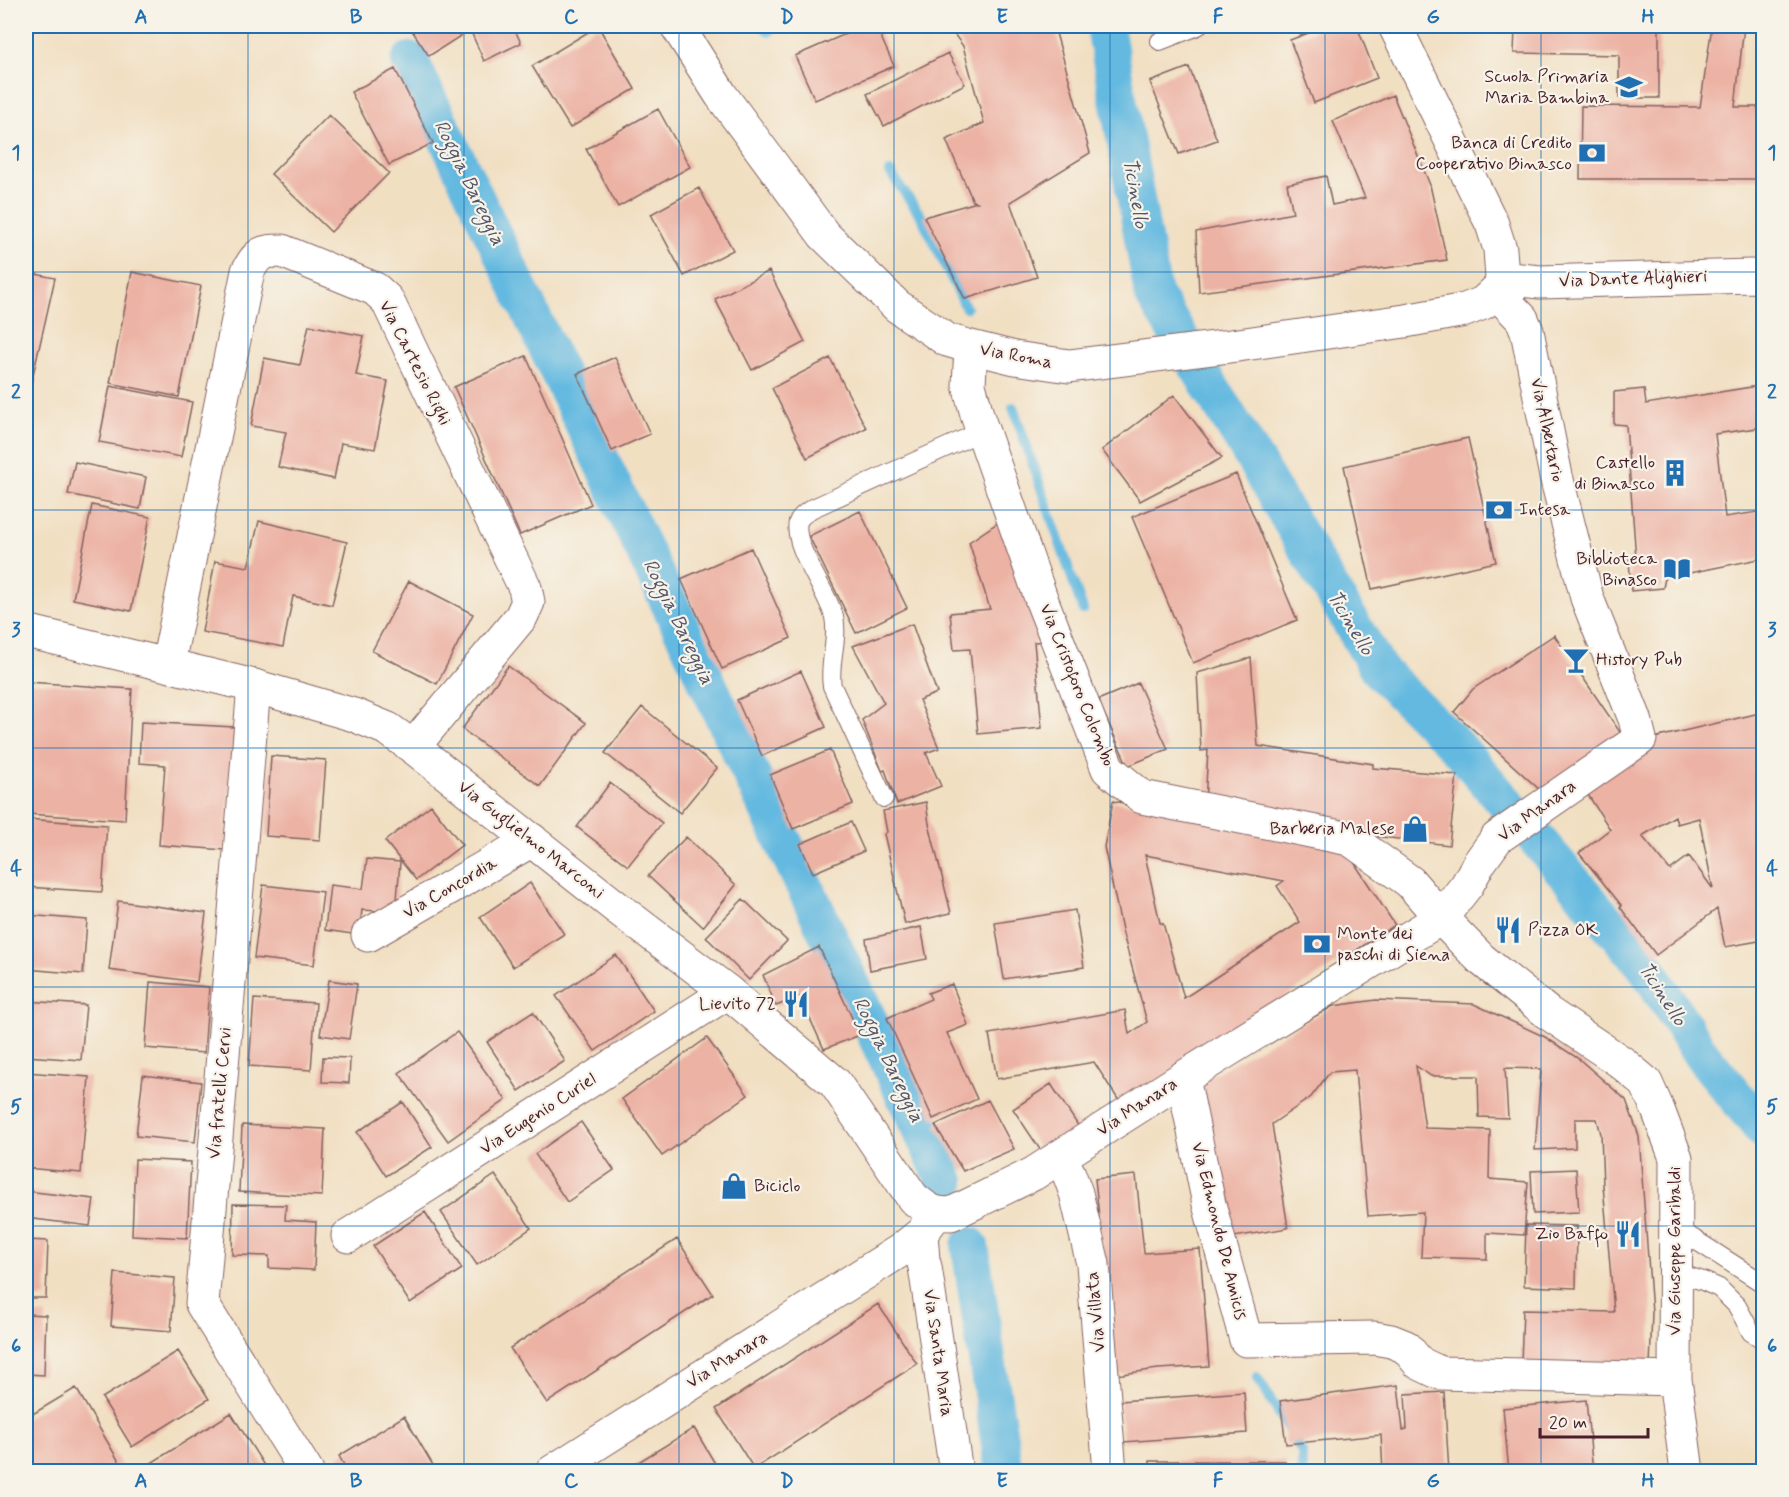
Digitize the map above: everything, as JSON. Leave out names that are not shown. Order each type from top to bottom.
[{"type":"street","name":"Via Roma","points":[[677,26],[721,95],[824,235],[897,306],[947,340],[1015,357],[1069,366],[1238,345],[1406,321],[1465,310],[1483,303],[1499,285]]},
{"type":"street","points":[[1395,26],[1492,224],[1500,249],[1499,285]]},
{"type":"street","name":"Via Cartesio Righi","points":[[168,664],[248,272],[255,259],[266,251],[282,251],[375,289],[387,300],[525,588],[528,602],[521,617],[413,747]]},
{"type":"street","name":"Via Dante Alighieri","points":[[1499,285],[1751,276],[1764,278]]},
{"type":"street","name":"Via Albertario","points":[[1499,285],[1522,319],[1527,331],[1556,476],[1587,598],[1618,679]]},
{"type":"street","name":"Via Cristoforo Colombo","points":[[971,347],[969,385],[982,431],[1042,601],[1108,769],[1142,796],[1350,839],[1410,882],[1441,918]]},
{"type":"street","name":"Via Guglielmo Marconi","points":[[26,631],[254,686],[354,715],[388,729],[728,992],[835,1083],[913,1198],[925,1208],[929,1224]]},
{"type":"street","name":"Via Manara","points":[[552,1472],[891,1256],[929,1224],[1033,1174],[1441,918],[1467,885],[1497,838],[1640,739],[1635,719],[1618,679]]},
{"type":"street","name":"Via fratelli Cervi","points":[[254,686],[202,1304],[307,1472]]},
{"type":"street","name":"Via Concordia","points":[[368,935],[532,840]]},
{"type":"street","name":"Via Giuseppe Garibaldi","points":[[1441,918],[1481,959],[1548,1013],[1621,1062],[1646,1083],[1658,1110],[1676,1158],[1675,1379],[1687,1472]]},
{"type":"street","name":"Via Eugenio Curiel","points":[[348,1236],[728,992]]},
{"type":"street","name":"Via Edmondo De Amicis","points":[[1183,1078],[1209,1204],[1246,1340],[1374,1338],[1406,1347],[1419,1363],[1440,1373],[1675,1379]]},
{"type":"street","name":"Via Villata","points":[[1060,1157],[1076,1193],[1093,1264],[1110,1472]]},
{"type":"street","name":"Via Santa Maria","points":[[929,1224],[923,1260],[956,1472]]},
{"type":"lane","points":[[1160,41],[1198,26]]},
{"type":"lane","points":[[884,798],[832,686],[834,616],[799,539],[798,521],[811,509],[982,431]]},
{"type":"lane","points":[[1675,1227],[1764,1284]]},
{"type":"lane","points":[[1675,1272],[1719,1288],[1737,1306],[1751,1332],[1764,1340]]},
{"type":"building","points":[[409,26],[476,26],[429,56]]},
{"type":"building","points":[[485,26],[513,26],[521,43],[484,61],[472,34]]},
{"type":"building","points":[[598,26],[635,89],[570,128],[532,66]]},
{"type":"building","points":[[864,26],[876,26],[894,66],[815,100],[795,56]]},
{"type":"building","points":[[948,26],[1054,26],[1090,153],[1010,202],[1037,277],[965,299],[924,217],[977,202],[973,201],[946,140],[984,123],[963,46]]},
{"type":"building","points":[[1327,26],[1357,26],[1377,78],[1314,103],[1290,40]]},
{"type":"building","points":[[1472,26],[1659,26],[1659,98],[1619,98],[1619,55],[1514,53],[1515,29]]},
{"type":"building","points":[[1712,26],[1744,26],[1735,107],[1764,107],[1764,179],[1580,179],[1581,106],[1700,107]]},
{"type":"building","points":[[948,53],[965,84],[884,126],[867,94]]},
{"type":"building","points":[[1189,67],[1217,140],[1179,154],[1150,82]]},
{"type":"building","points":[[395,69],[433,143],[389,165],[351,92]]},
{"type":"building","points":[[1393,95],[1430,185],[1447,260],[1199,292],[1196,232],[1293,213],[1287,184],[1326,176],[1332,205],[1365,198],[1333,121]]},
{"type":"building","points":[[658,109],[690,167],[618,207],[586,149]]},
{"type":"building","points":[[329,115],[389,173],[331,232],[271,174]]},
{"type":"building","points":[[699,188],[733,250],[684,276],[651,214]]},
{"type":"building","points":[[769,271],[805,342],[752,370],[715,299]]},
{"type":"building","points":[[26,272],[55,278],[26,406]]},
{"type":"building","points":[[132,272],[201,286],[179,397],[110,383]]},
{"type":"building","points":[[309,325],[364,336],[356,375],[388,381],[375,449],[341,443],[334,479],[278,467],[286,432],[251,426],[264,358],[300,365]]},
{"type":"building","points":[[526,356],[591,504],[520,535],[454,387]]},
{"type":"building","points":[[615,357],[650,434],[612,451],[577,374]]},
{"type":"building","points":[[830,358],[866,428],[807,458],[772,388]]},
{"type":"building","name":"Castello di Binasco","points":[[1764,385],[1764,427],[1715,434],[1725,517],[1764,511],[1764,558],[1665,578],[1663,588],[1631,591],[1629,558],[1636,559],[1626,425],[1614,424],[1614,392],[1644,389],[1646,404]]},
{"type":"building","points":[[110,386],[192,402],[181,457],[99,442]]},
{"type":"building","points":[[1174,395],[1222,458],[1140,501],[1102,450]]},
{"type":"building","points":[[1468,438],[1496,562],[1372,589],[1344,466]]},
{"type":"building","points":[[75,462],[146,477],[140,509],[68,494]]},
{"type":"building","points":[[1236,474],[1297,620],[1193,663],[1132,517]]},
{"type":"building","points":[[92,505],[150,517],[131,611],[73,599]]},
{"type":"building","points":[[860,511],[907,608],[856,633],[809,536]]},
{"type":"building","points":[[259,521],[347,542],[332,605],[293,596],[283,647],[202,632],[215,561],[248,567]]},
{"type":"building","points":[[999,522],[1048,641],[1034,642],[1042,728],[978,734],[970,649],[954,650],[950,613],[990,609],[969,542]]},
{"type":"building","points":[[751,548],[791,638],[722,669],[681,579]]},
{"type":"building","points":[[409,581],[473,614],[437,684],[372,651]]},
{"type":"building","points":[[912,624],[937,693],[919,700],[939,748],[926,753],[941,786],[897,804],[885,770],[882,771],[862,720],[884,703],[853,646]]},
{"type":"building","points":[[1554,635],[1622,735],[1540,790],[1454,712],[1473,689]]},
{"type":"building","points":[[1251,658],[1258,746],[1373,764],[1373,768],[1457,775],[1449,845],[1364,835],[1205,803],[1208,750],[1201,751],[1197,673]]},
{"type":"building","points":[[508,666],[586,723],[540,786],[462,729]]},
{"type":"building","points":[[801,671],[826,727],[762,756],[737,700]]},
{"type":"building","points":[[27,682],[132,689],[125,820],[26,814]]},
{"type":"building","points":[[1138,683],[1168,749],[1128,766],[1098,700]]},
{"type":"building","points":[[642,707],[717,768],[680,813],[605,753]]},
{"type":"building","points":[[1764,712],[1764,940],[1725,947],[1717,909],[1656,955],[1620,907],[1622,906],[1579,853],[1610,829],[1581,784],[1654,738]],"holes":[[[1675,816],[1677,824],[1699,818],[1713,889],[1689,856],[1670,870],[1642,836]]]},
{"type":"building","points":[[141,722],[234,727],[225,850],[159,845],[165,765],[139,763]]},
{"type":"building","points":[[830,750],[853,804],[793,829],[770,775]]},
{"type":"building","points":[[271,756],[326,760],[320,840],[266,836]]},
{"type":"building","points":[[610,783],[662,823],[628,866],[577,827]]},
{"type":"building","points":[[1113,801],[1342,844],[1395,925],[1121,1104],[1094,1062],[997,1079],[989,1034],[1125,1010],[1129,1034],[1147,1022],[1123,934],[1104,847]],"holes":[[[1145,855],[1284,881],[1277,886],[1300,922],[1184,998],[1163,923],[1160,923]]]},
{"type":"building","points":[[926,802],[929,824],[951,913],[905,924],[884,834],[887,832],[883,811]]},
{"type":"building","points":[[431,805],[462,845],[416,880],[385,841]]},
{"type":"building","points":[[26,819],[107,825],[102,892],[26,887]]},
{"type":"building","points":[[851,822],[864,851],[813,873],[800,844]]},
{"type":"building","points":[[686,837],[736,885],[703,927],[648,876]]},
{"type":"building","points":[[367,859],[400,862],[396,912],[362,910],[359,935],[325,930],[330,885],[363,889]]},
{"type":"building","points":[[530,883],[564,934],[513,967],[480,917]]},
{"type":"building","points":[[263,885],[323,892],[314,965],[254,958]]},
{"type":"building","points":[[743,899],[787,941],[749,980],[706,937]]},
{"type":"building","points":[[118,901],[206,913],[197,982],[109,970]]},
{"type":"building","points":[[1075,910],[1084,967],[1004,979],[995,923]]},
{"type":"building","points":[[26,915],[87,920],[83,974],[26,969]]},
{"type":"building","points":[[921,927],[927,959],[870,970],[866,939]]},
{"type":"building","points":[[819,947],[860,1035],[824,1049],[800,997],[776,1006],[763,975]]},
{"type":"building","points":[[616,955],[654,1011],[595,1051],[556,996]]},
{"type":"building","points":[[329,980],[357,984],[349,1039],[320,1035]]},
{"type":"building","points":[[150,982],[209,987],[204,1053],[145,1048]]},
{"type":"building","points":[[952,984],[968,1025],[947,1033],[977,1099],[933,1119],[887,1018],[931,999],[928,993]]},
{"type":"building","points":[[254,999],[316,1003],[311,1070],[249,1066]]},
{"type":"building","points":[[1376,1000],[1474,1004],[1545,1037],[1579,1059],[1626,1100],[1639,1136],[1652,1312],[1650,1367],[1521,1363],[1523,1310],[1614,1312],[1601,1134],[1597,1119],[1575,1119],[1575,1148],[1535,1150],[1541,1069],[1505,1068],[1508,1118],[1479,1117],[1478,1076],[1431,1076],[1416,1066],[1425,1128],[1490,1130],[1489,1179],[1528,1182],[1524,1235],[1487,1233],[1487,1259],[1421,1257],[1423,1212],[1368,1216],[1355,1070],[1330,1072],[1311,1097],[1272,1124],[1288,1228],[1222,1239],[1192,1087],[1333,1006]]},
{"type":"building","points":[[26,1001],[86,1005],[81,1060],[26,1056]]},
{"type":"building","points":[[533,1012],[565,1061],[519,1091],[487,1042]]},
{"type":"building","points":[[457,1032],[506,1100],[448,1141],[399,1073]]},
{"type":"building","points":[[707,1038],[748,1095],[662,1156],[622,1099]]},
{"type":"building","points":[[323,1057],[350,1058],[349,1083],[322,1082]]},
{"type":"building","points":[[26,1072],[89,1077],[81,1173],[26,1168]]},
{"type":"building","points":[[143,1075],[201,1082],[195,1142],[136,1136]]},
{"type":"building","points":[[1051,1084],[1079,1127],[1041,1151],[1013,1109]]},
{"type":"building","points":[[988,1100],[1014,1149],[963,1171],[935,1125]]},
{"type":"building","points":[[403,1102],[432,1147],[386,1176],[357,1132]]},
{"type":"building","points":[[581,1122],[614,1170],[567,1202],[535,1154]]},
{"type":"building","points":[[242,1125],[325,1129],[322,1196],[239,1192]]},
{"type":"building","points":[[135,1159],[191,1162],[187,1238],[132,1235]]},
{"type":"building","points":[[1576,1169],[1579,1212],[1533,1214],[1531,1171]]},
{"type":"building","points":[[495,1175],[531,1228],[477,1265],[441,1212]]},
{"type":"building","points":[[1136,1175],[1144,1253],[1200,1249],[1209,1366],[1158,1369],[1116,1375],[1095,1179]]},
{"type":"building","points":[[26,1191],[94,1199],[90,1226],[26,1218]]},
{"type":"building","points":[[233,1204],[286,1205],[285,1220],[316,1222],[314,1270],[269,1268],[269,1256],[232,1255]]},
{"type":"building","points":[[425,1212],[462,1269],[410,1303],[373,1246]]},
{"type":"building","points":[[1526,1225],[1577,1226],[1576,1288],[1524,1286]]},
{"type":"building","points":[[677,1239],[713,1294],[547,1403],[510,1348]]},
{"type":"building","points":[[26,1240],[48,1241],[46,1298],[26,1298]]},
{"type":"building","points":[[115,1273],[175,1278],[171,1331],[111,1326]]},
{"type":"building","points":[[878,1304],[917,1364],[754,1469],[716,1409]]},
{"type":"building","points":[[26,1314],[46,1315],[44,1375],[26,1374]]},
{"type":"building","points":[[178,1351],[209,1399],[132,1447],[102,1398]]},
{"type":"building","points":[[1398,1385],[1403,1430],[1407,1429],[1405,1394],[1444,1392],[1449,1472],[1383,1472],[1381,1435],[1286,1444],[1280,1401]]},
{"type":"building","points":[[76,1388],[121,1465],[111,1472],[26,1472],[26,1418]]},
{"type":"building","points":[[1244,1392],[1247,1433],[1123,1442],[1120,1401]]},
{"type":"building","points":[[1586,1400],[1593,1472],[1509,1472],[1503,1408]]},
{"type":"building","points":[[231,1413],[265,1467],[259,1472],[152,1472],[148,1465]]},
{"type":"building","points":[[404,1416],[437,1472],[348,1472],[339,1456]]},
{"type":"building","points":[[694,1428],[720,1472],[622,1472]]},
{"type":"building","points":[[1150,1461],[1285,1461],[1286,1472],[1150,1472]]},
{"type":"waterway","points":[[764,26],[769,32]]},
{"type":"waterway","name":"Ticinello","points":[[1105,26],[1153,294],[1379,670],[1461,751],[1646,967],[1701,1054],[1764,1131]]},
{"type":"waterway","name":"Roggia Bareggia","points":[[410,61],[946,1182]]},
{"type":"waterway","points":[[890,172],[921,216],[966,308]]},
{"type":"waterway","points":[[1013,407],[1083,610]]},
{"type":"waterway","name":"Roggia Bareggia","points":[[970,1246],[1004,1472]]},
{"type":"waterway","points":[[1257,1377],[1302,1452],[1302,1472]]},
{"type":"place","name":"Scuola Primaria Maria Bambina","points":[[1629,87]]},
{"type":"place","name":"Banca di Credito Cooperativo Binasco","points":[[1592,153]]},
{"type":"place","name":"Castello di Binasco","points":[[1675,473]]},
{"type":"place","name":"Intesa","points":[[1499,510]]},
{"type":"place","name":"Biblioteca Binasco","points":[[1677,569]]},
{"type":"place","name":"History Pub","points":[[1576,660]]},
{"type":"place","name":"Barberia Malese","points":[[1415,829]]},
{"type":"place","name":"Pizza OK","points":[[1508,930]]},
{"type":"place","name":"Monte dei paschi di Siena","points":[[1317,944]]},
{"type":"place","name":"Lievito 72","points":[[796,1004]]},
{"type":"place","name":"Biciclo","points":[[734,1186]]},
{"type":"place","name":"Zio Baffo","points":[[1628,1234]]}]
